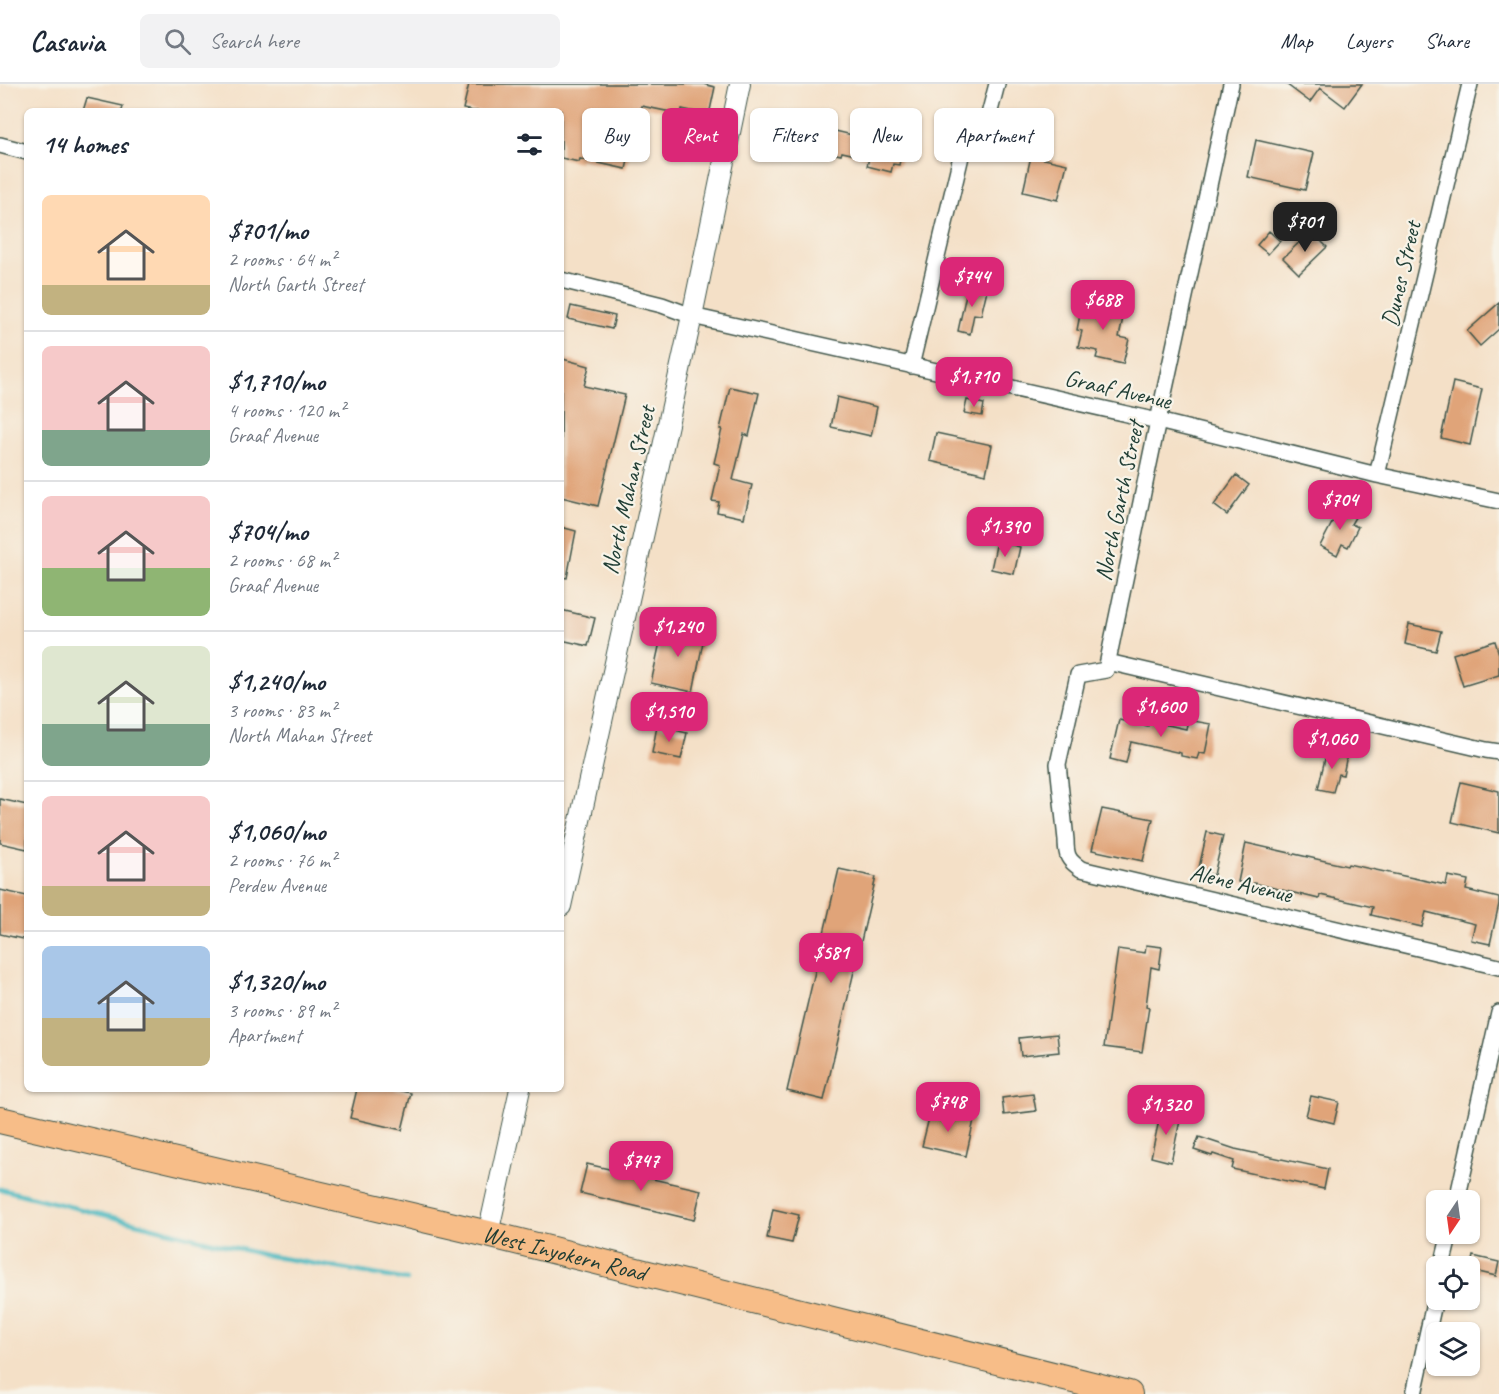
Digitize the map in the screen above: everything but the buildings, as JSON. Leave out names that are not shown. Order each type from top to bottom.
[{"type":"main road","name":"West Inyokern Road","points":[[0,1120],[488,1234],[1129,1394]]},
{"type":"street","name":"North Mahan Street","points":[[564,892],[692,316],[740,84]]},
{"type":"street","points":[[991,108],[997,84]]},
{"type":"street","name":"North Garth Street","points":[[1108,662],[1231,84]]},
{"type":"street","name":"Dunes Street","points":[[1377,475],[1470,84]]},
{"type":"street","points":[[0,146],[24,151]]},
{"type":"street","points":[[911,366],[960,162]]},
{"type":"street","name":"Graaf Avenue","points":[[564,281],[662,305],[692,316],[1158,421],[1377,475],[1499,501]]},
{"type":"street","points":[[1108,662],[1499,752]]},
{"type":"street","name":"Alene Avenue","points":[[1108,662],[1106,670],[1078,675],[1058,764],[1066,852],[1071,862],[1081,869],[1499,968]]},
{"type":"street","points":[[1459,1190],[1499,1013]]},
{"type":"street","points":[[488,1234],[519,1092]]},
{"type":"street","points":[[1414,1394],[1433,1310]]},
{"type":"waterway","points":[[0,1189],[264,1255],[407,1280]]}]
